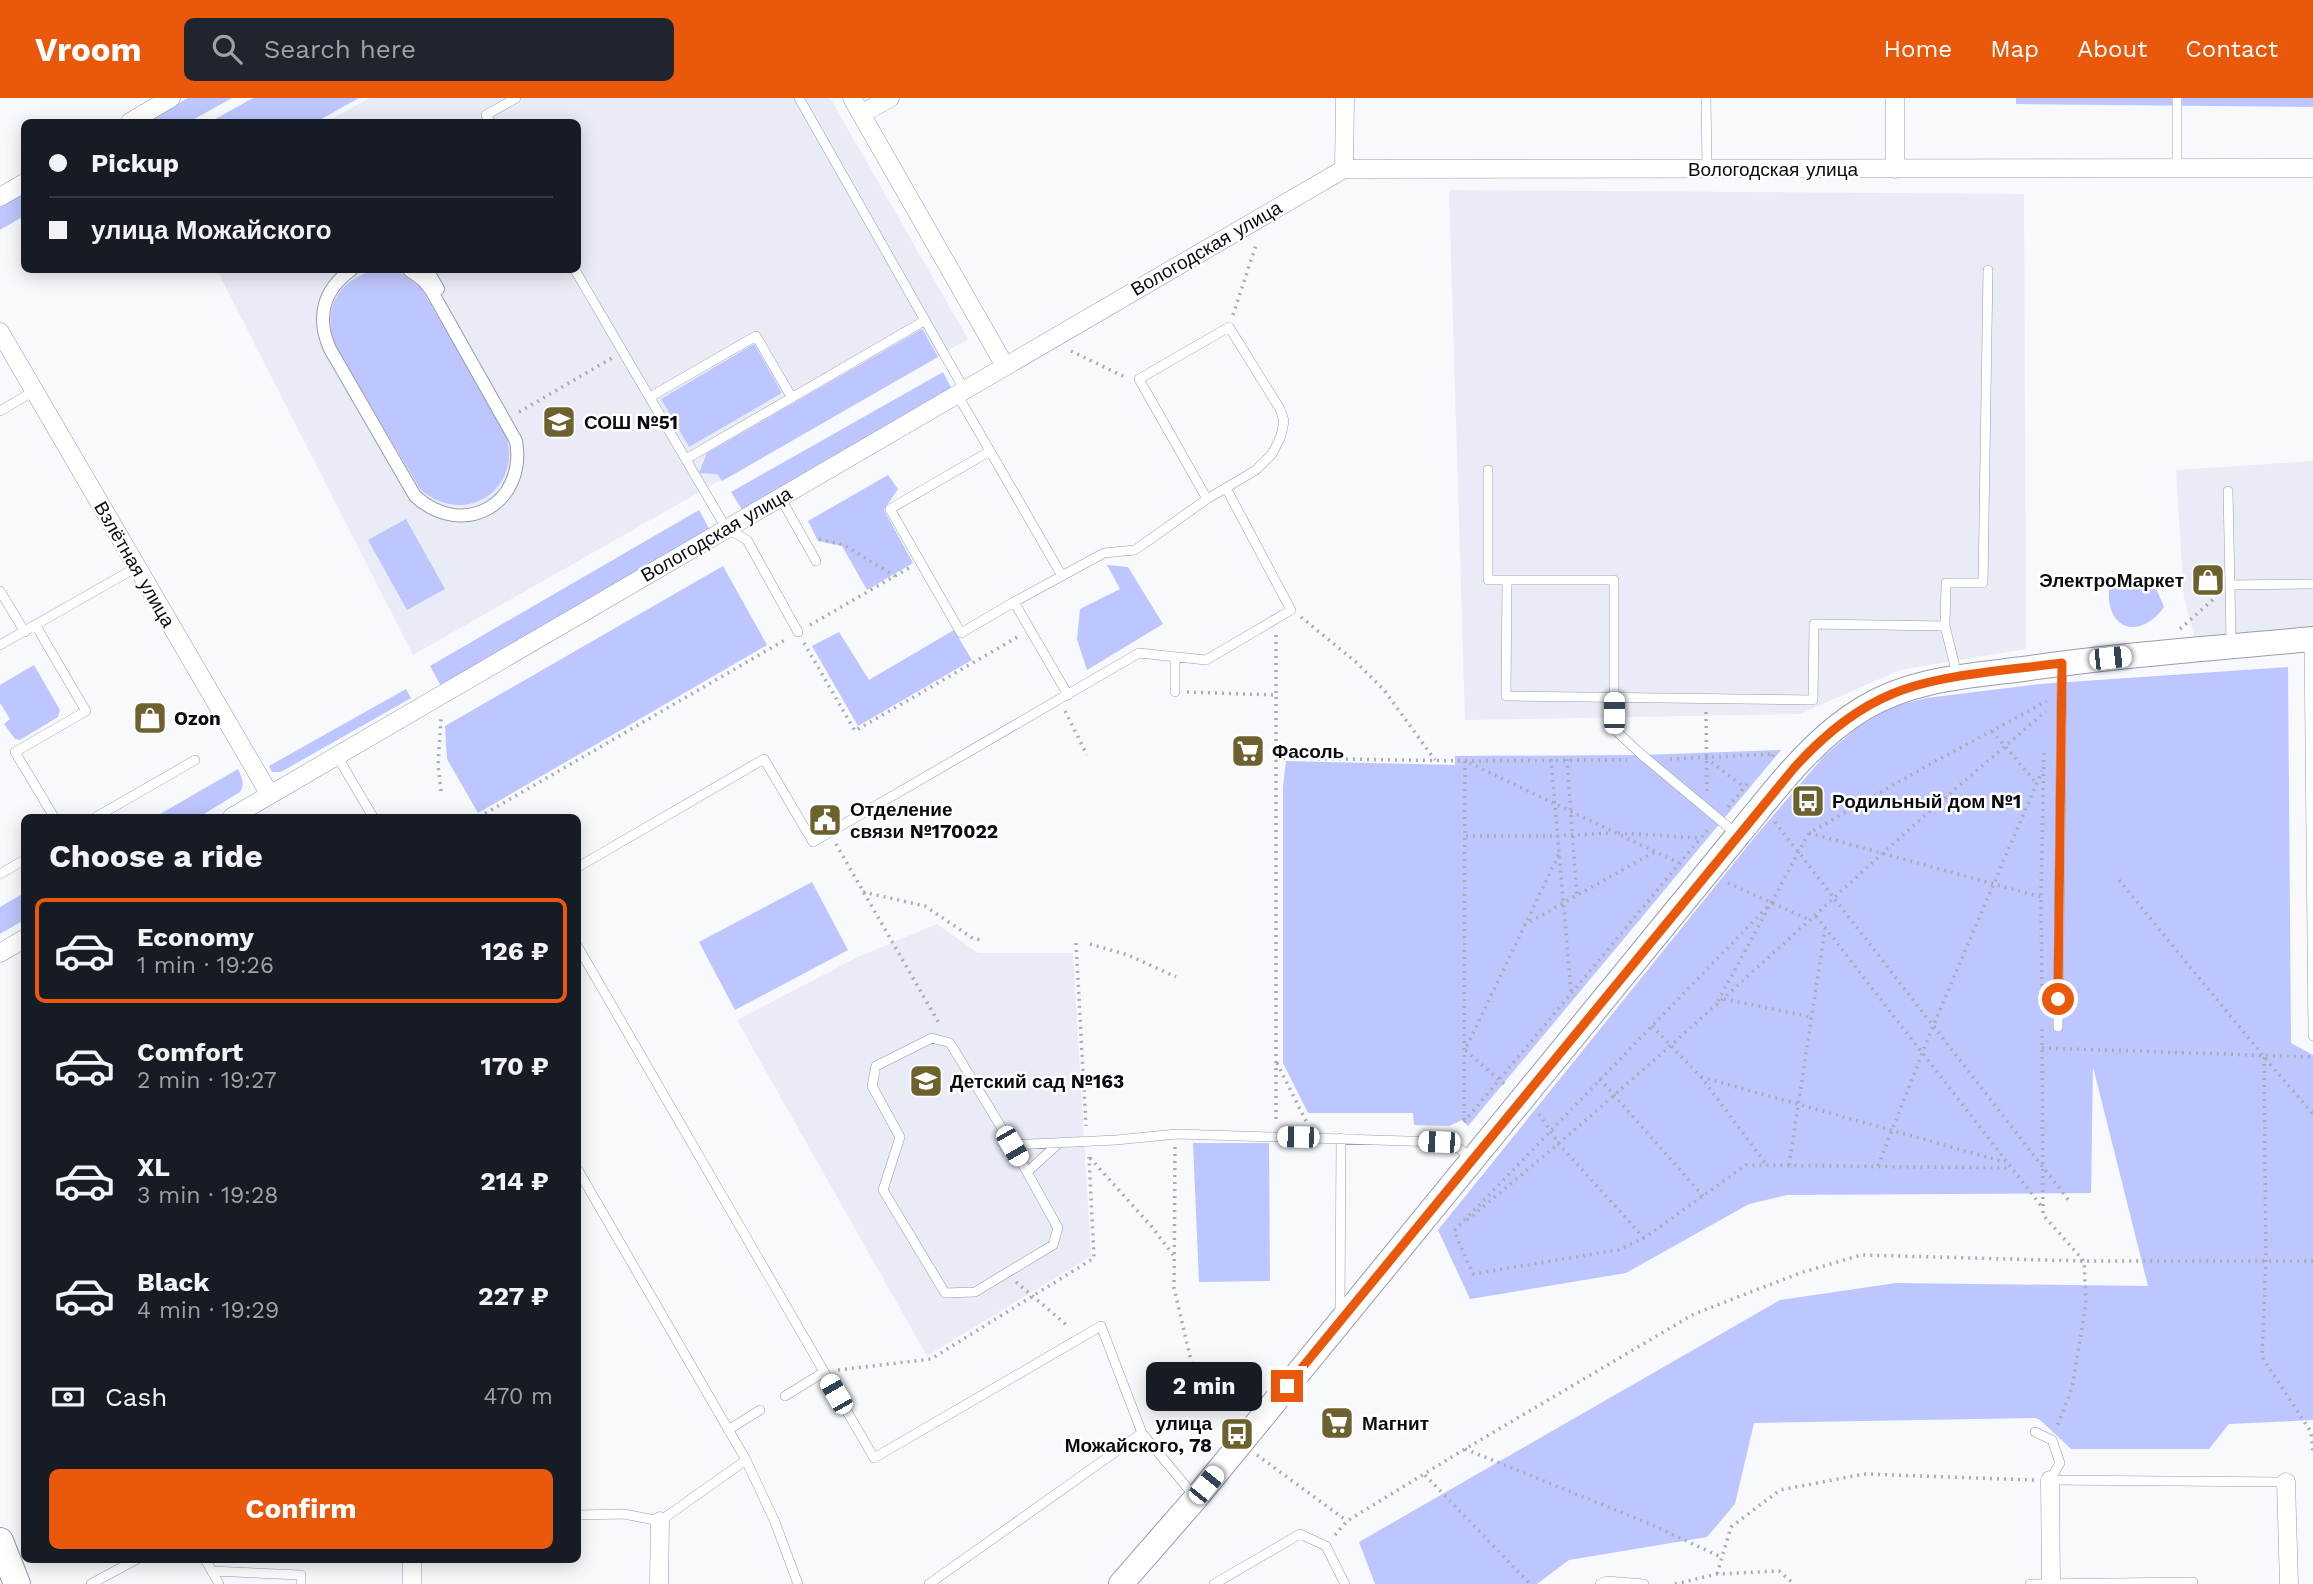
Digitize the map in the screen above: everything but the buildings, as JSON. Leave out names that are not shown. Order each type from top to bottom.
[{"type":"main road","points":[[1121,1584],[1196,1498],[1738,835],[1805,756],[1851,716],[1905,688],[1958,677],[2062,663],[2311,639]]},
{"type":"main road","points":[[0,1541],[17,1584]]},
{"type":"street","points":[[852,98],[1004,366]]},
{"type":"street","points":[[861,114],[890,98]]},
{"type":"street","points":[[1344,169],[1345,98]]},
{"type":"street","points":[[1895,98],[1895,169]]},
{"type":"street","points":[[134,119],[160,101]]},
{"type":"street","name":"Вологодская улица","points":[[237,814],[1344,169],[2313,168]]},
{"type":"street","points":[[0,197],[21,185]]},
{"type":"street","points":[[348,273],[332,287],[322,311],[322,324],[330,349],[415,496],[437,512],[463,516],[475,514],[488,509],[507,491],[517,467],[516,441],[430,290],[414,273]]},
{"type":"street","points":[[429,273],[521,436]]},
{"type":"street","name":"Взлётная улица","points":[[0,332],[270,795]]},
{"type":"street","points":[[0,953],[21,941]]},
{"type":"street","points":[[2050,1480],[2051,1584]]},
{"type":"street","points":[[2286,1482],[2289,1584]]},
{"type":"street","points":[[659,1584],[660,1521]]},
{"type":"street","points":[[412,1563],[412,1584]]},
{"type":"lane","points":[[488,119],[486,115],[516,98]]},
{"type":"lane","points":[[799,98],[924,321],[990,451],[1061,574]]},
{"type":"lane","points":[[1706,98],[1707,169]]},
{"type":"lane","points":[[2177,168],[2178,98]]},
{"type":"lane","points":[[1958,677],[1945,625],[1946,583],[1983,583],[1988,270]]},
{"type":"lane","points":[[577,273],[726,528],[747,540],[798,632]]},
{"type":"lane","points":[[686,459],[924,321]]},
{"type":"lane","points":[[990,451],[890,509],[961,633],[1061,574],[1104,553],[1135,550],[1207,499],[1256,470],[1272,454],[1281,436],[1284,421],[1280,409],[1229,327],[1139,379],[1207,499]]},
{"type":"lane","points":[[650,397],[756,336],[792,398]]},
{"type":"lane","points":[[0,411],[34,391]]},
{"type":"lane","points":[[1488,470],[1488,580],[1614,580],[1614,729],[1738,835]]},
{"type":"lane","points":[[581,865],[764,759],[813,842],[1139,653],[1206,660],[1276,620],[1291,610],[1226,488]]},
{"type":"lane","points":[[2228,491],[2231,646]]},
{"type":"lane","points":[[780,497],[817,561]]},
{"type":"lane","points":[[0,646],[136,567]]},
{"type":"lane","points":[[1507,580],[1506,696],[1813,700],[1814,624],[1945,625]]},
{"type":"lane","points":[[2230,585],[2313,584]]},
{"type":"lane","points":[[0,591],[25,632]]},
{"type":"lane","points":[[1014,602],[1063,697]]},
{"type":"lane","points":[[36,625],[86,710],[15,752],[52,814]]},
{"type":"lane","points":[[2311,639],[2313,1036]]},
{"type":"lane","points":[[1175,657],[1175,692]]},
{"type":"lane","points":[[2058,1027],[2062,663]]},
{"type":"lane","points":[[337,756],[371,814]]},
{"type":"lane","points":[[101,814],[195,760]]},
{"type":"lane","points":[[0,874],[21,861]]},
{"type":"lane","points":[[581,952],[874,1458],[1101,1326],[1142,1433],[1196,1498]]},
{"type":"lane","points":[[932,1038],[950,1043],[1012,1146],[1058,1228],[1053,1245],[975,1292],[945,1293],[883,1190],[900,1136],[872,1086],[876,1066],[932,1038]]},
{"type":"lane","points":[[1012,1146],[1177,1134],[1341,1138],[1439,1142],[1454,1145],[1472,1158]]},
{"type":"lane","points":[[1340,1322],[1341,1138]]},
{"type":"lane","points":[[1027,1172],[1059,1143]]},
{"type":"lane","points":[[581,1175],[746,1460],[775,1522],[798,1584]]},
{"type":"lane","points":[[785,1396],[824,1372]]},
{"type":"lane","points":[[728,1430],[760,1410]]},
{"type":"lane","points":[[2035,1432],[2052,1440],[2060,1463],[2050,1480],[2286,1482]]},
{"type":"lane","points":[[929,1584],[1142,1433]]},
{"type":"lane","points":[[581,1515],[624,1514],[660,1521],[746,1460]]},
{"type":"lane","points":[[1214,1584],[1300,1534],[1326,1546],[1345,1584]]},
{"type":"lane","points":[[91,1584],[130,1563]]},
{"type":"lane","points":[[207,1563],[219,1584]]},
{"type":"lane","points":[[212,1571],[301,1575],[301,1584]]},
{"type":"lane","points":[[1600,1584],[1607,1581],[1644,1584]]},
{"type":"lane","points":[[2030,1584],[2193,1584]]},
{"type":"path","points":[[1229,327],[1267,212]]},
{"type":"path","points":[[510,416],[623,352]]},
{"type":"path","points":[[802,535],[844,545],[895,576]]},
{"type":"path","points":[[484,814],[920,561]]},
{"type":"path","points":[[2180,629],[2230,585]]},
{"type":"path","points":[[1291,610],[1357,663],[1384,690],[1435,760]]},
{"type":"path","points":[[1276,620],[1276,1137]]},
{"type":"path","points":[[798,632],[855,731],[1030,630]]},
{"type":"path","points":[[1175,692],[1276,695]]},
{"type":"path","points":[[1063,697],[1087,755]]},
{"type":"path","points":[[1706,698],[1708,811]]},
{"type":"path","points":[[1716,1005],[1809,833],[2047,701]]},
{"type":"path","points":[[1454,1231],[1615,1096],[1882,854],[2046,711]]},
{"type":"path","points":[[440,791],[438,765],[441,719]]},
{"type":"path","points":[[1992,731],[2042,791]]},
{"type":"path","points":[[1276,758],[1648,760],[1774,754],[1766,762]]},
{"type":"path","points":[[1706,757],[1745,788]]},
{"type":"path","points":[[1551,759],[1571,992]]},
{"type":"path","points":[[1567,759],[1577,897]]},
{"type":"path","points":[[1465,761],[1679,863]]},
{"type":"path","points":[[1465,761],[1464,1122],[1752,779]]},
{"type":"path","points":[[1878,1166],[1933,1027],[2044,767]]},
{"type":"path","points":[[829,833],[950,1043]]},
{"type":"path","points":[[1465,836],[1613,833],[1701,838]]},
{"type":"path","points":[[1809,833],[2041,897]]},
{"type":"path","points":[[1524,925],[1656,851]]},
{"type":"path","points":[[1798,854],[2070,1202]]},
{"type":"path","points":[[1465,1050],[1559,855]]},
{"type":"path","points":[[1707,873],[1811,920]]},
{"type":"path","points":[[2119,880],[2313,1114]]},
{"type":"path","points":[[863,892],[925,906],[974,939],[983,940]]},
{"type":"path","points":[[1454,1231],[1772,902]]},
{"type":"path","points":[[1816,916],[2043,1209]]},
{"type":"path","points":[[1788,1165],[1825,928]]},
{"type":"path","points":[[824,1372],[931,1359],[1094,1258],[1076,943]]},
{"type":"path","points":[[1090,944],[1129,955],[1176,977]]},
{"type":"path","points":[[1723,999],[1811,1017]]},
{"type":"path","points":[[1652,1026],[1701,1077],[1766,1165]]},
{"type":"path","points":[[2042,1048],[2313,1057]]},
{"type":"path","points":[[1465,1050],[1504,1084]]},
{"type":"path","points":[[2264,1057],[2266,1259],[2262,1357],[2312,1432],[2313,1452]]},
{"type":"path","points":[[1276,1061],[1311,1130]]},
{"type":"path","points":[[1701,1077],[2007,1163]]},
{"type":"path","points":[[1600,1079],[1703,1196]]},
{"type":"path","points":[[1537,1111],[1559,1144],[1644,1238]]},
{"type":"path","points":[[1177,1134],[1174,1153],[1174,1288],[1197,1386],[1253,1395]]},
{"type":"path","points":[[1089,1157],[1152,1227],[1174,1256]]},
{"type":"path","points":[[1454,1231],[1473,1274],[1618,1250],[1644,1238],[1746,1165],[2011,1168]]},
{"type":"path","points":[[2043,1215],[2084,1261],[2086,1303],[2072,1388],[2052,1440]]},
{"type":"path","points":[[1326,1546],[1348,1521],[1694,1314],[1800,1273],[1861,1255],[2084,1261],[2313,1261]]},
{"type":"path","points":[[1006,1273],[1081,1338]]},
{"type":"path","points":[[1465,1449],[1650,1524],[1722,1557]]},
{"type":"path","points":[[1255,1453],[1348,1521]]},
{"type":"path","points":[[1424,1474],[1530,1584]]},
{"type":"path","points":[[1717,1574],[1731,1527],[1780,1490],[1864,1474],[2050,1480]]},
{"type":"path","points":[[1675,1584],[1717,1574],[1779,1571],[1794,1584]]},
{"type":"shaded area","points":[[188,98],[232,98],[194,119],[151,119]]},
{"type":"shaded area","points":[[253,98],[359,98],[321,119],[215,119]]},
{"type":"shaded area","name":"СОШ №51","points":[[369,98],[830,98],[968,339],[413,655],[219,273],[581,273],[581,119],[331,119]]},
{"type":"shaded area","points":[[2016,98],[2313,98],[2313,107],[2016,104]]},
{"type":"shaded area","points":[[1449,190],[2024,194],[2026,649],[1900,670],[1800,714],[1465,720]]},
{"type":"shaded area","points":[[21,195],[21,218],[0,230],[0,207]]},
{"type":"shaded area","points":[[401,273],[421,288],[504,429],[509,450],[507,468],[500,484],[488,496],[473,503],[456,505],[438,501],[420,489],[336,347],[330,321],[332,309],[342,289],[362,275]]},
{"type":"shaded area","points":[[922,329],[938,357],[722,481],[717,474],[699,473],[707,453]]},
{"type":"shaded area","points":[[754,344],[782,393],[689,447],[661,399]]},
{"type":"shaded area","points":[[943,372],[954,393],[744,513],[731,492]]},
{"type":"shaded area","points":[[2313,461],[2313,628],[2196,643],[2184,598],[2176,470]]},
{"type":"shaded area","points":[[888,475],[898,489],[884,510],[913,563],[867,590],[842,546],[818,541],[808,521]]},
{"type":"shaded area","points":[[699,510],[711,532],[442,688],[430,666]]},
{"type":"shaded area","points":[[406,519],[445,589],[407,610],[368,540]]},
{"type":"shaded area","points":[[1107,565],[1128,567],[1163,624],[1087,670],[1077,639],[1080,609],[1120,589]]},
{"type":"shaded area","points":[[723,566],[767,645],[478,813],[447,759],[445,726]]},
{"type":"shaded area","points":[[2140,578],[2155,586],[2164,607],[2145,624],[2127,626],[2119,622],[2113,614],[2109,589]]},
{"type":"shaded area","points":[[954,630],[972,660],[858,726],[812,646],[839,632],[869,680]]},
{"type":"shaded area","points":[[34,665],[60,710],[58,717],[20,740],[15,739],[4,724],[10,719],[0,703],[0,685]]},
{"type":"shaded area","points":[[2288,667],[2291,1043],[2313,1055],[2313,1420],[2229,1424],[2209,1449],[2071,1449],[2035,1418],[1754,1423],[1735,1504],[1707,1537],[1569,1560],[1537,1584],[1375,1584],[1359,1542],[1780,1300],[1896,1283],[2148,1286],[2093,1067],[2091,1193],[1787,1195],[1749,1204],[1626,1273],[1470,1299],[1438,1230],[1759,832],[1824,756],[1857,728],[1891,707],[1926,698],[2040,684]]},
{"type":"shaded area","points":[[406,689],[411,698],[281,772],[272,772],[269,766]]},
{"type":"shaded area","points":[[1781,750],[1468,1126],[1462,1120],[1449,1126],[1414,1125],[1413,1113],[1308,1113],[1283,1063],[1283,787],[1286,761],[1455,765],[1455,756],[1642,755]]},
{"type":"shaded area","points":[[238,769],[242,780],[240,792],[204,814],[160,814]]},
{"type":"shaded area","points":[[812,882],[848,950],[735,1010],[699,942]]},
{"type":"shaded area","points":[[21,895],[21,922],[0,934],[0,907]]},
{"type":"shaded area","name":"Детский сад №163","points":[[937,924],[978,953],[1073,953],[1091,1256],[927,1356],[737,1020],[858,957]]},
{"type":"shaded area","points":[[1193,1143],[1269,1143],[1270,1281],[1199,1282]]},
{"type":"place","name":"СОШ №51","points":[[559,422]]},
{"type":"place","name":"ЭлектроМаркет","points":[[2208,580]]},
{"type":"place","name":"Ozon","points":[[150,718]]},
{"type":"place","name":"Фасоль","points":[[1248,751]]},
{"type":"place","name":"Родильный дом №1","points":[[1808,801]]},
{"type":"place","name":"Отделение связи №170022","points":[[825,820]]},
{"type":"place","name":"Детский сад №163","points":[[926,1081]]},
{"type":"place","name":"Магнит","points":[[1337,1423]]},
{"type":"place","name":"улица Можайского, 78","points":[[1237,1434]]},
{"type":"route","points":[[1287,1386],[1794,768],[1838,725],[1890,694],[1919,684],[2062,663],[2058,999]]}]
